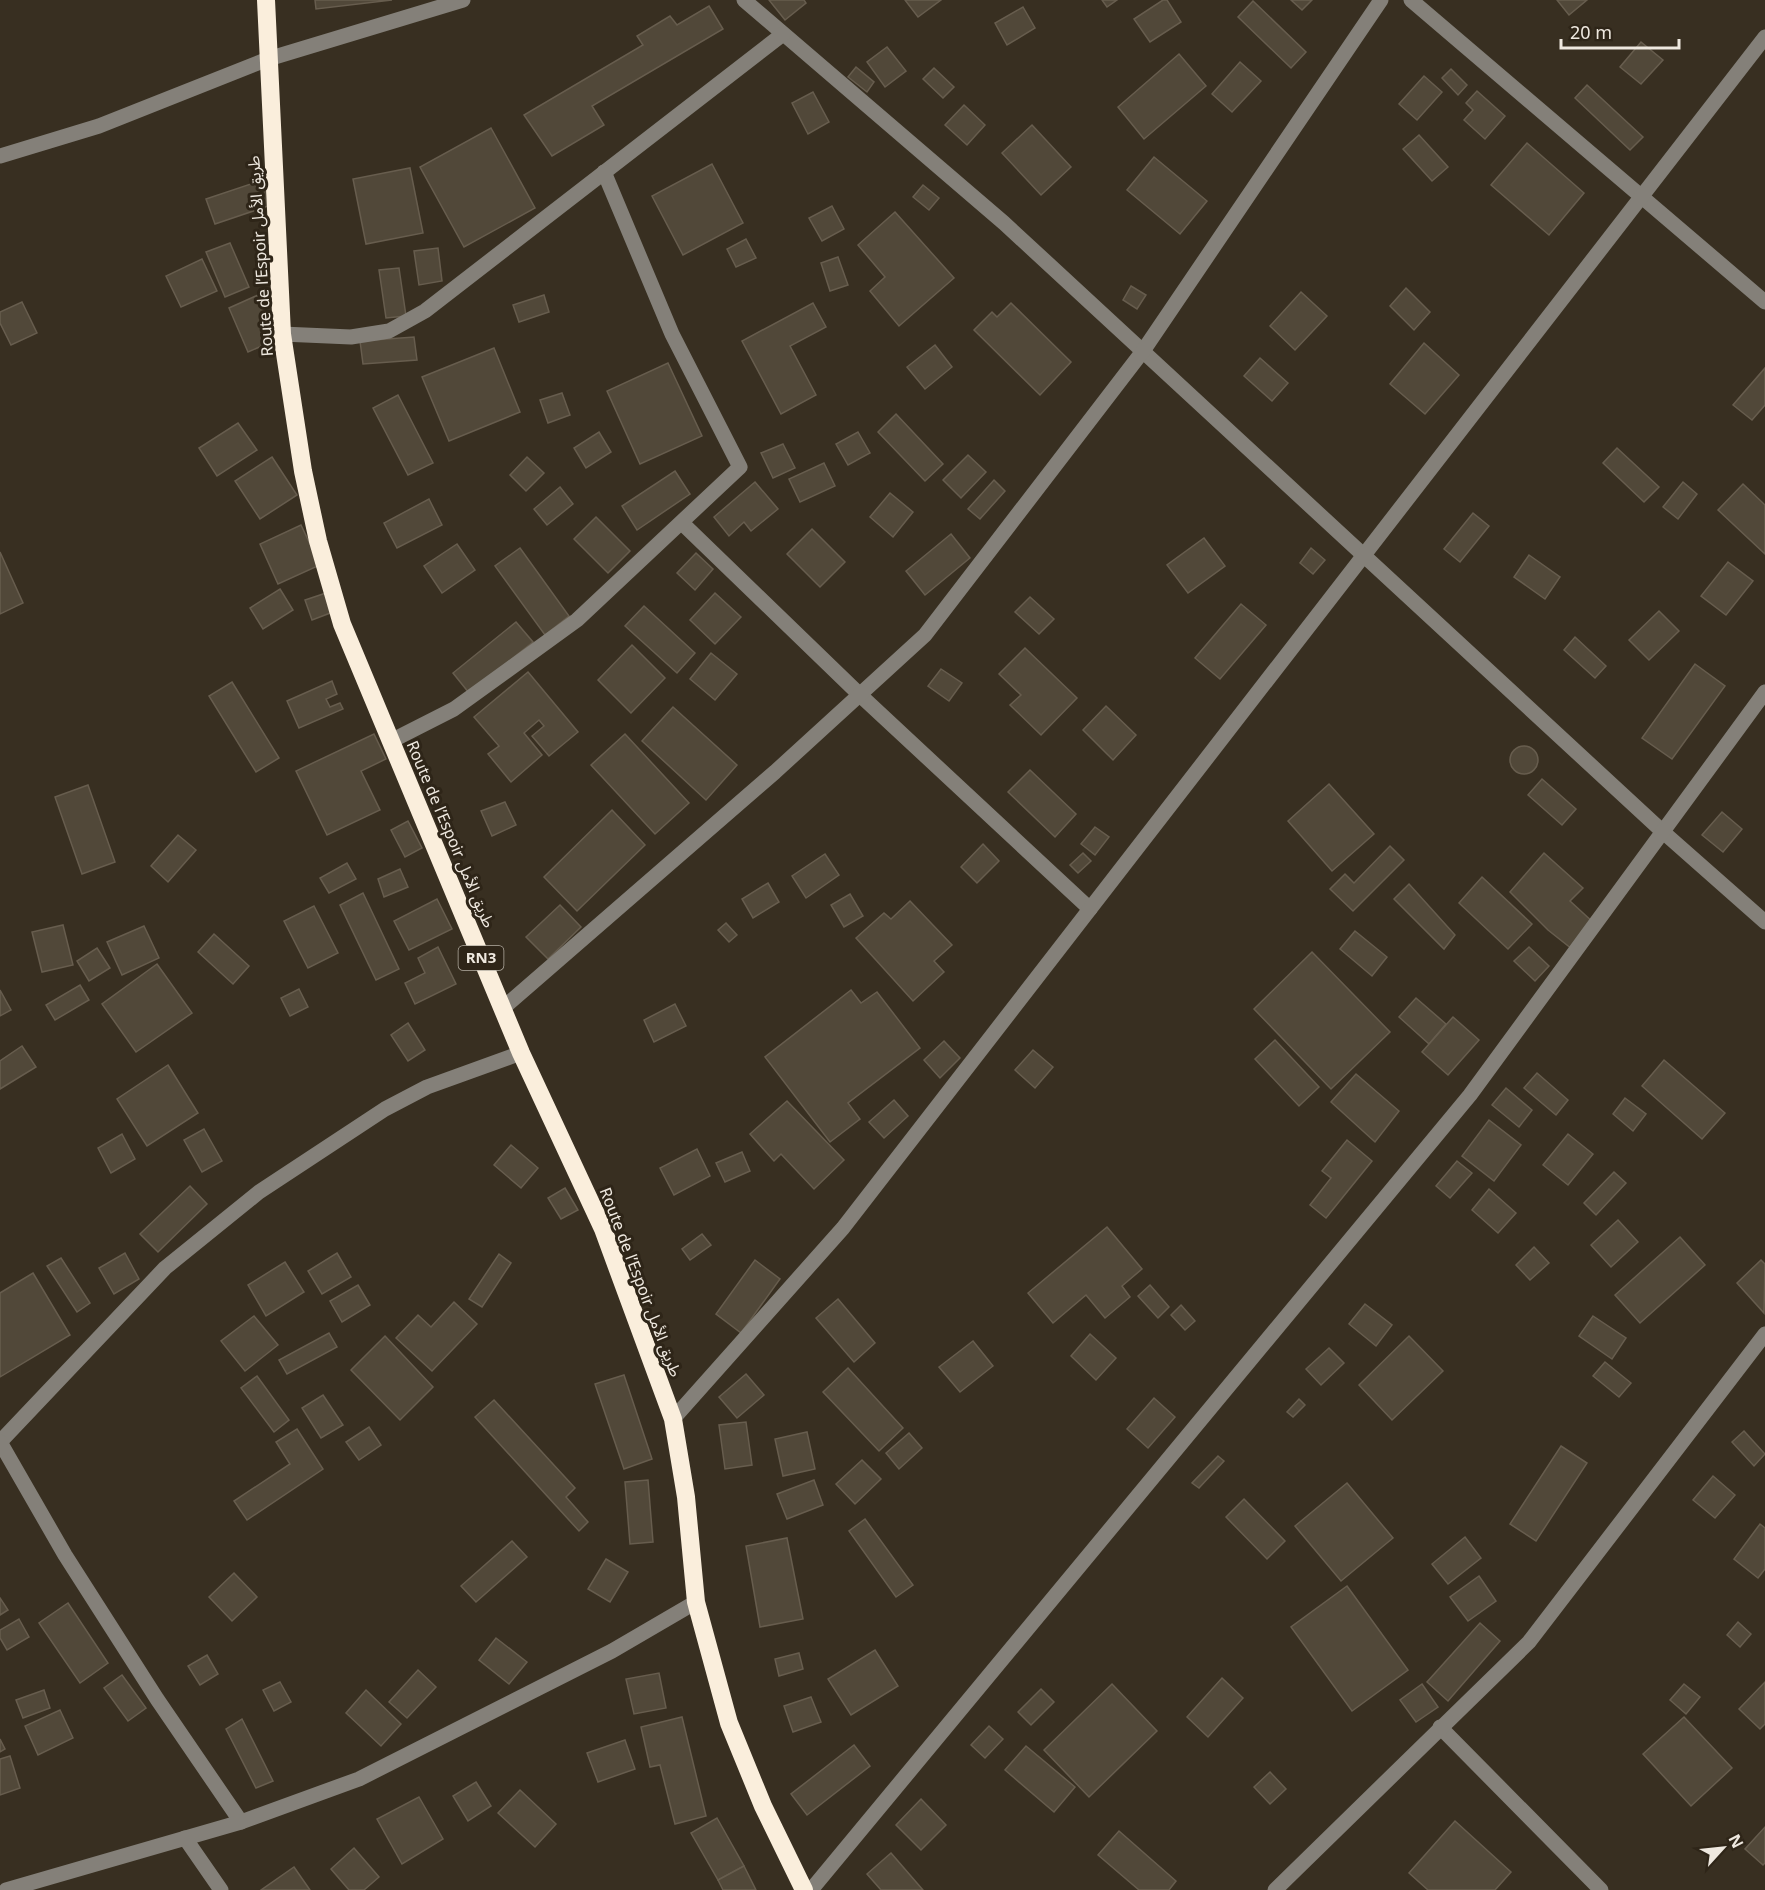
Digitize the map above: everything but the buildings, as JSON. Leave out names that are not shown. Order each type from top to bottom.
[{"type":"highway","name":"Route de l’Espoir طريق الأمل","points":[[266,0],[282,334],[303,471],[318,541],[342,624],[502,1009],[603,1229],[673,1419],[686,1497],[696,1602],[729,1723],[763,1806],[804,1890]]},
{"type":"street","points":[[0,156],[99,126],[268,59],[464,0]]},
{"type":"street","points":[[744,0],[1004,223],[1662,831],[1765,922]]},
{"type":"street","points":[[502,1009],[775,772],[925,635],[1143,351],[1381,0]]},
{"type":"street","points":[[1412,0],[1765,302]]},
{"type":"street","points":[[282,334],[351,337],[389,331],[425,311],[783,34]]},
{"type":"street","points":[[673,1419],[843,1228],[1765,37]]},
{"type":"street","points":[[391,741],[454,709],[577,620],[740,467],[672,334],[604,172]]},
{"type":"street","points":[[682,523],[860,695],[1090,909]]},
{"type":"street","points":[[811,1890],[1470,1095],[1765,692]]},
{"type":"street","points":[[241,1822],[157,1699],[65,1555],[0,1442],[165,1268],[259,1192],[385,1109],[427,1087],[521,1053]]},
{"type":"street","points":[[1275,1890],[1529,1642],[1765,1334]]},
{"type":"street","points":[[6,1890],[241,1822],[359,1779],[612,1651],[696,1602]]},
{"type":"street","points":[[1440,1727],[1601,1890]]},
{"type":"street","points":[[185,1838],[221,1890]]}]
